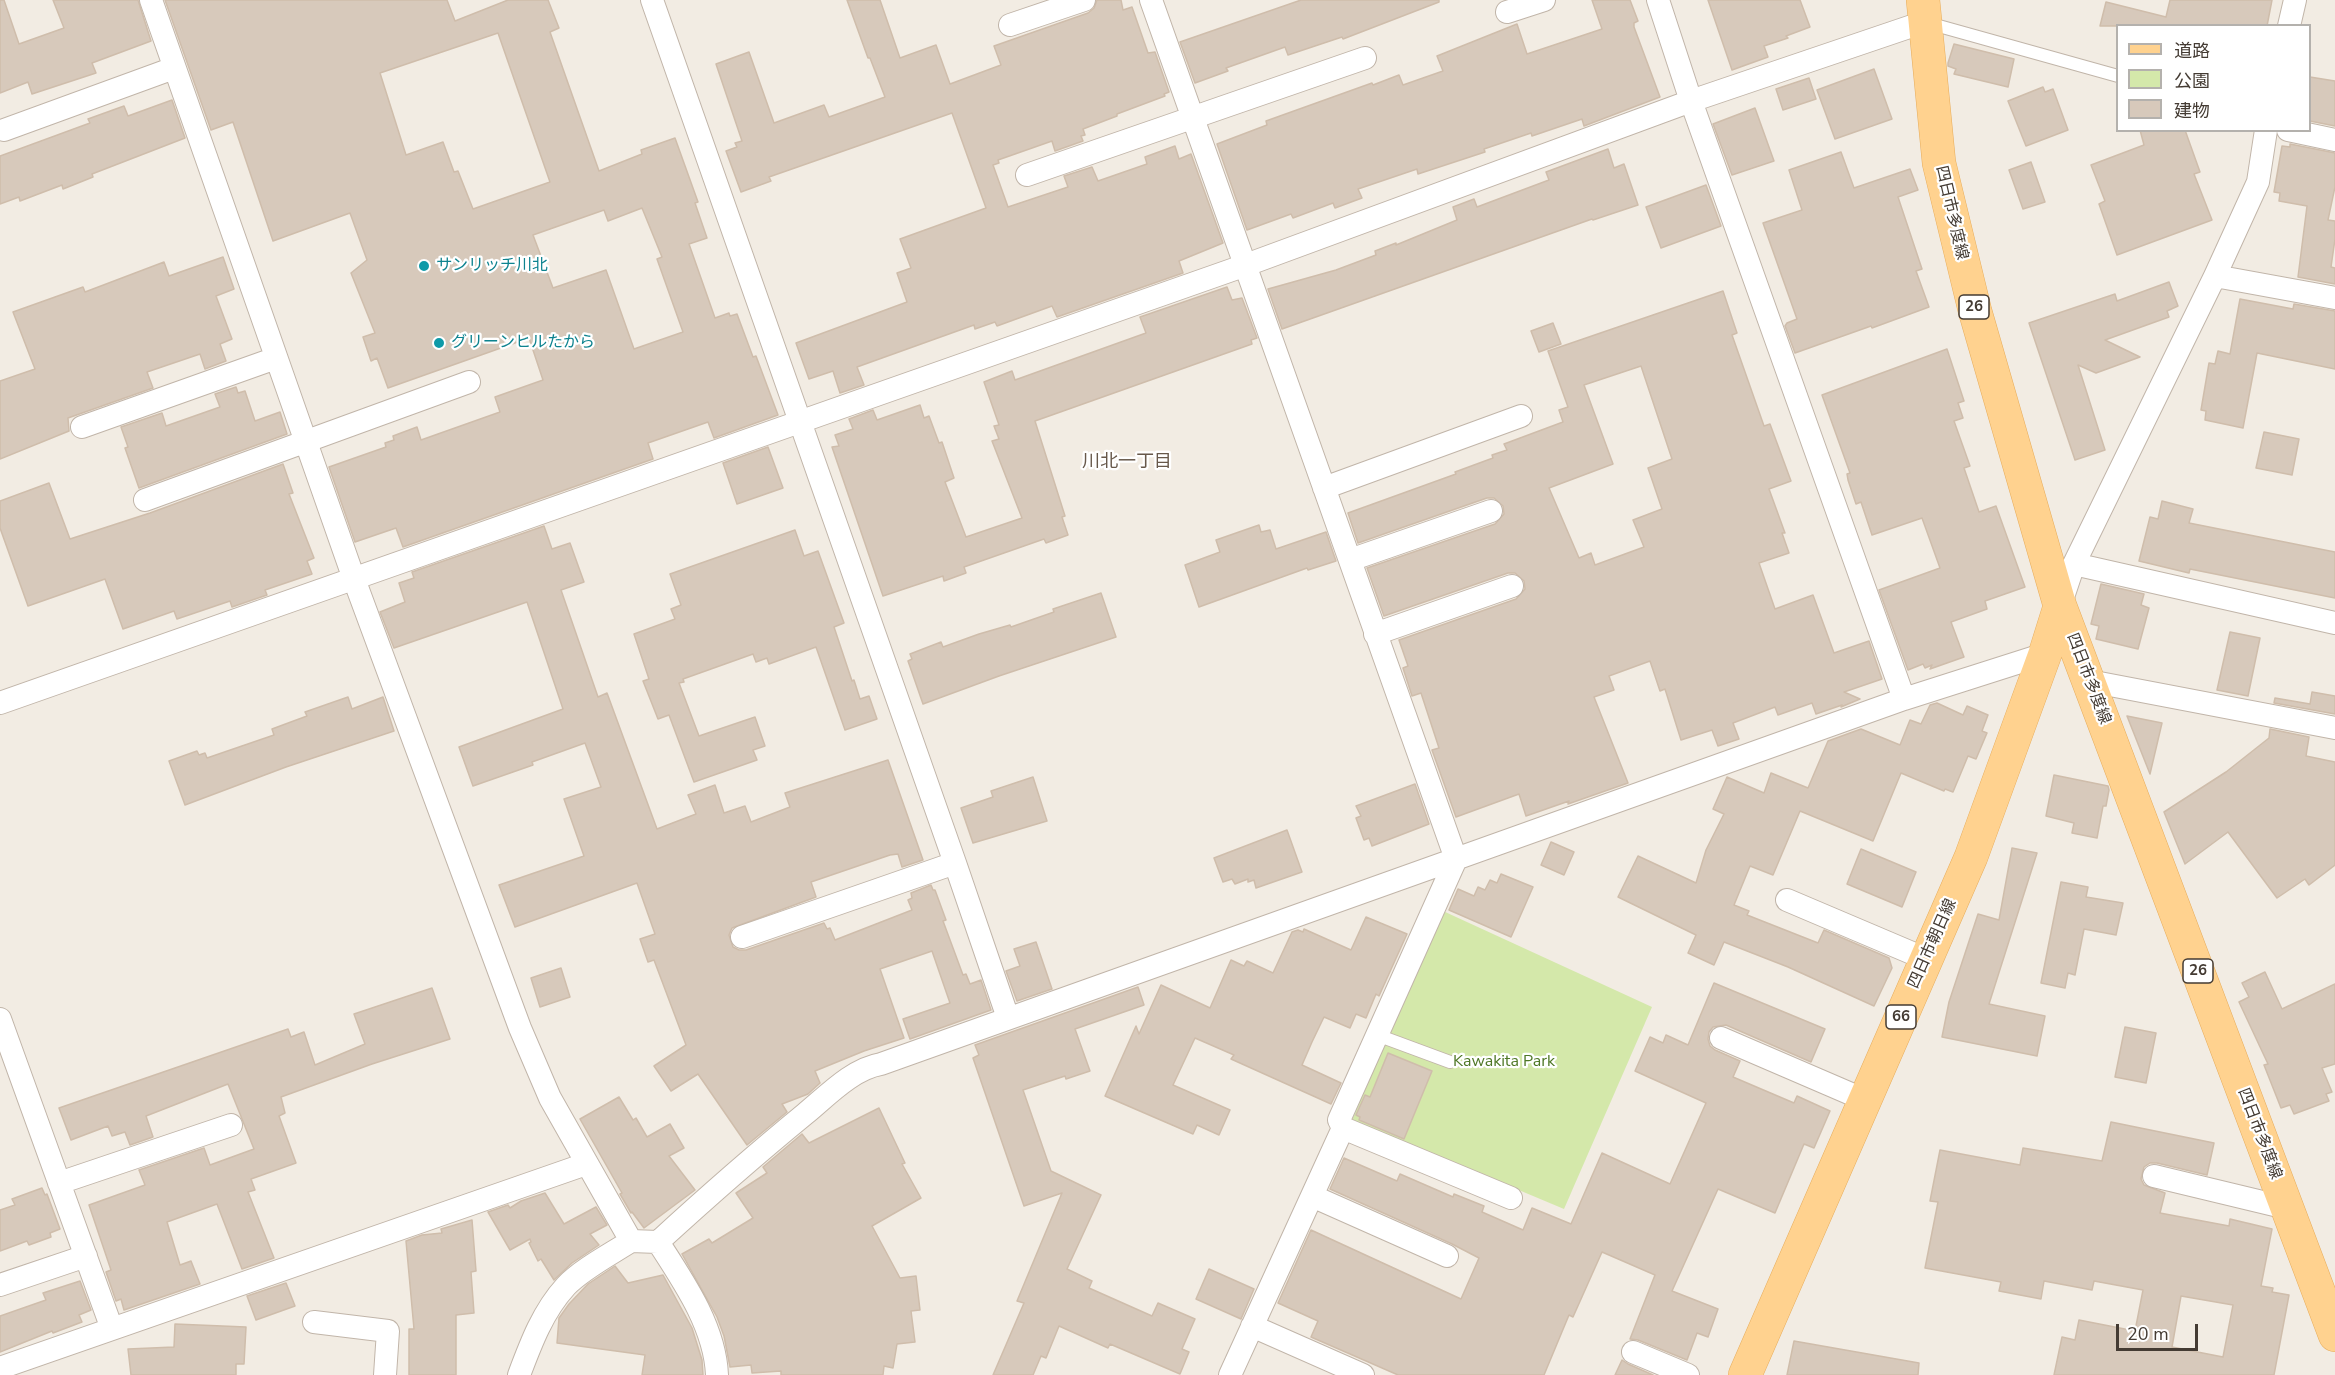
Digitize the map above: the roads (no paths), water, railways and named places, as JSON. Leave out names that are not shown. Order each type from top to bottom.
[{"type":"main road","name":"四日市多度線","points":[[1924,11],[1939,163],[1974,311],[2060,606],[2335,1335]]},
{"type":"main road","name":"四日市朝日線","points":[[1745,1375],[1971,857],[2045,654],[2060,606]]},
{"type":"street","points":[[151,0],[354,579],[520,1028],[550,1098],[631,1241]]},
{"type":"street","points":[[652,0],[956,863],[1008,1018]]},
{"type":"street","points":[[1010,25],[1084,0]]},
{"type":"street","points":[[1150,0],[1456,859],[1339,1120],[1343,1128],[1511,1198]]},
{"type":"street","points":[[1507,12],[1544,0]]},
{"type":"street","points":[[1658,0],[1691,101],[1904,699]]},
{"type":"street","points":[[2289,24],[2295,0]]},
{"type":"street","points":[[0,703],[1246,265],[1691,101],[1924,11]]},
{"type":"street","points":[[1027,175],[1365,58]]},
{"type":"street","points":[[4,130],[174,68]]},
{"type":"street","points":[[2060,606],[2074,564],[2215,276],[2258,182],[2266,132]]},
{"type":"street","points":[[2297,132],[2335,140]]},
{"type":"street","points":[[2215,276],[2335,298]]},
{"type":"street","points":[[82,427],[276,358]]},
{"type":"street","points":[[145,500],[469,382]]},
{"type":"street","points":[[1324,488],[1521,416]]},
{"type":"street","points":[[1350,560],[1491,511]]},
{"type":"street","points":[[2074,564],[2335,623]]},
{"type":"street","points":[[1375,634],[1512,586]]},
{"type":"street","points":[[519,1375],[533,1339],[555,1300],[568,1284],[631,1241],[658,1242],[761,1151],[844,1083],[871,1065],[881,1064],[1904,699],[2045,654]]},
{"type":"street","points":[[2089,681],[2335,728]]},
{"type":"street","points":[[742,937],[956,863]]},
{"type":"street","points":[[1787,900],[1926,959]]},
{"type":"street","points":[[0,1019],[112,1329]]},
{"type":"street","points":[[1721,1038],[1865,1100]]},
{"type":"street","points":[[60,1183],[231,1125]]},
{"type":"street","points":[[1230,1375],[1343,1128]]},
{"type":"street","points":[[0,1368],[586,1164]]},
{"type":"street","points":[[2154,1176],[2287,1208]]},
{"type":"street","points":[[1312,1196],[1446,1256]]},
{"type":"street","points":[[658,1242],[682,1280],[708,1331],[720,1375]]},
{"type":"street","points":[[0,1285],[86,1256]]},
{"type":"street","points":[[314,1322],[388,1331],[385,1375]]},
{"type":"street","points":[[1252,1326],[1363,1375]]},
{"type":"street","points":[[1633,1352],[1689,1375]]},
{"type":"lane","points":[[1924,11],[2116,75]]},
{"type":"lane","points":[[1377,1035],[1450,1062]]},
{"type":"place","name":"サンリッチ川北","points":[[424,266]]},
{"type":"place","name":"グリーンヒルたから","points":[[439,343]]},
{"type":"district","name":"川北一丁目","points":[[1127,463]]},
{"type":"park label","name":"Kawakita Park","points":[[1504,1062]]}]
